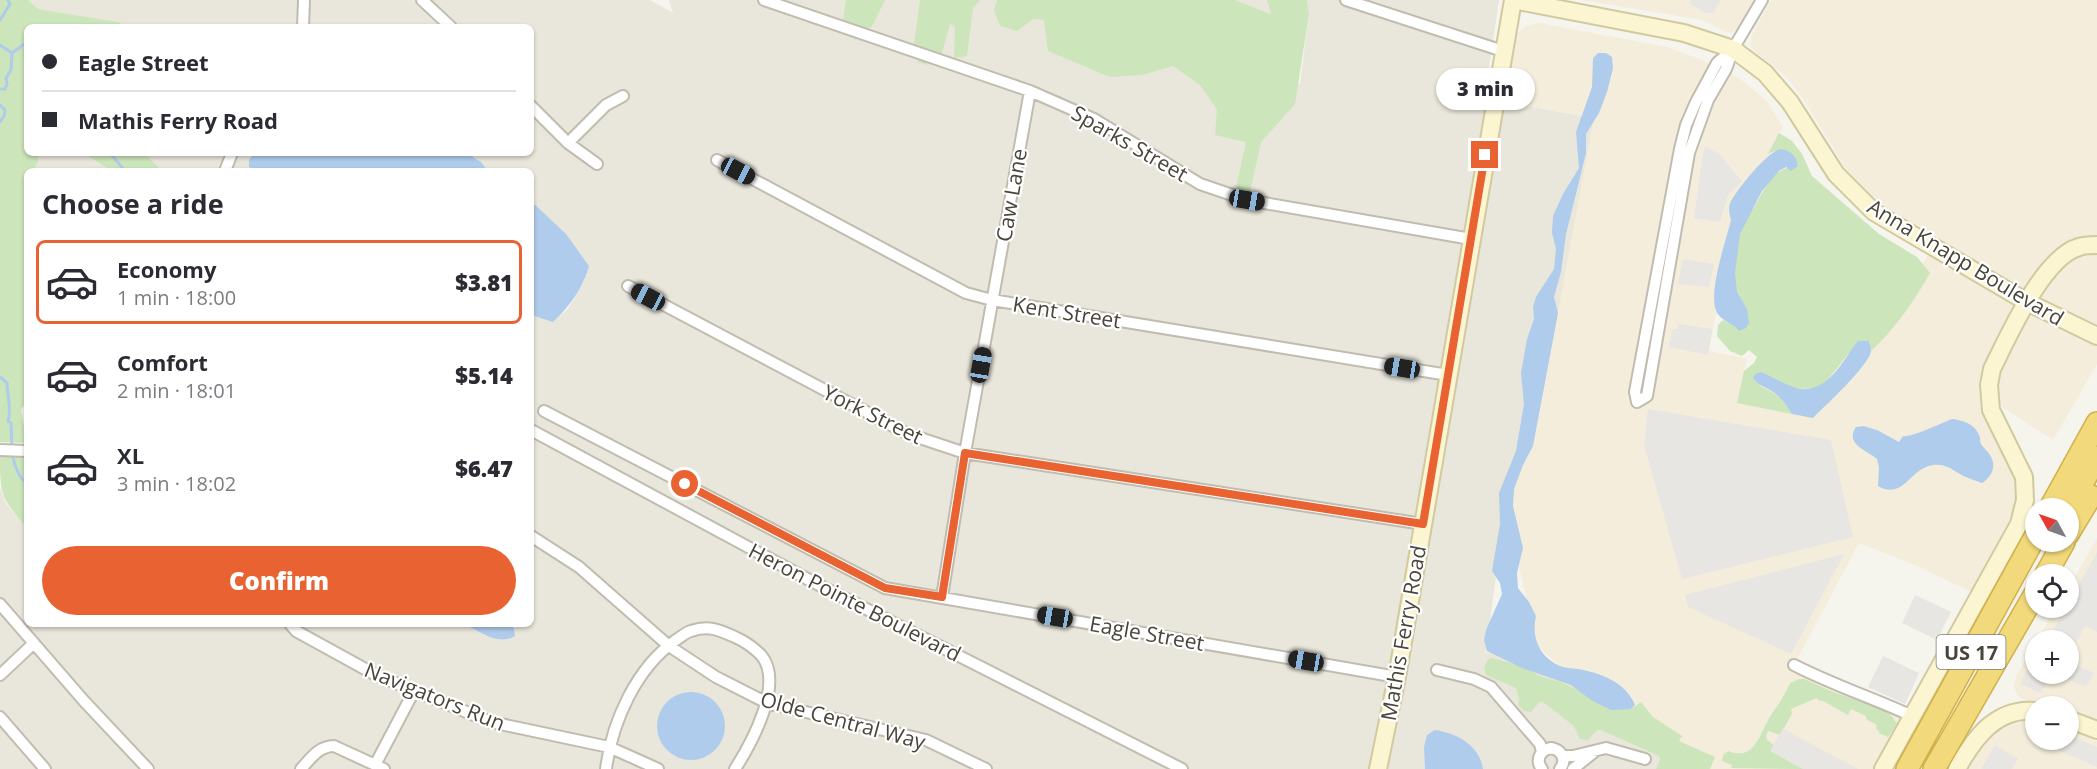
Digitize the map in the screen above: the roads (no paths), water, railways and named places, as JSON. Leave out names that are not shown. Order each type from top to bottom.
[{"type":"highway","points":[[2056,498],[2097,423]]},
{"type":"highway","points":[[2074,498],[2097,458]]},
{"type":"highway","points":[[2079,515],[2097,485]]},
{"type":"highway","name":"US 17","points":[[1907,769],[2027,552]]},
{"type":"highway","points":[[2016,626],[2025,605]]},
{"type":"highway","name":"US 17","points":[[1934,769],[2025,611]]},
{"type":"street","points":[[303,24],[304,0]]},
{"type":"street","points":[[422,0],[436,4],[449,24]]},
{"type":"street","name":"Sparks Street","points":[[764,0],[1030,91],[1094,119],[1200,184],[1247,200],[1471,239]]},
{"type":"street","points":[[1346,0],[1503,51]]},
{"type":"street","name":"Mathis Ferry Road","points":[[1378,769],[1397,676],[1513,0]]},
{"type":"street","name":"Anna Knapp Boulevard","points":[[1513,0],[1684,33],[1732,49],[1765,73],[1790,102],[1836,174],[1874,212],[2027,302],[2097,336]]},
{"type":"street","points":[[1732,49],[1717,63],[1686,125],[1675,172],[1635,392],[1638,402],[1647,396],[1689,153],[1708,100],[1726,69],[1732,49],[1762,0]]},
{"type":"street","name":"Caw Lane","points":[[942,597],[965,453],[1030,91]]},
{"type":"street","points":[[568,143],[606,105],[623,96]]},
{"type":"street","points":[[534,109],[568,143],[597,164]]},
{"type":"street","name":"Kent Street","points":[[717,160],[966,293],[992,300],[1448,375]]},
{"type":"street","points":[[1883,769],[2019,524],[2025,500],[2024,477],[1991,410],[1989,385],[1992,369],[2027,302],[2044,275],[2060,257],[2078,247],[2097,245]]},
{"type":"street","name":"York Street","points":[[628,286],[908,434],[965,453],[1423,524]]},
{"type":"street","name":"Eagle Street","points":[[544,411],[885,588],[1397,676]]},
{"type":"street","name":"Heron Pointe Boulevard","points":[[534,432],[813,582],[1182,769]]},
{"type":"street","points":[[0,450],[24,451]]},
{"type":"street","name":"Olde Central Way","points":[[534,538],[579,567],[669,646],[716,677],[767,703],[926,740],[986,769]]},
{"type":"street","points":[[0,604],[148,769]]},
{"type":"street","name":"Navigators Run","points":[[293,627],[376,675],[490,722],[609,747],[658,769]]},
{"type":"street","points":[[606,769],[616,723],[646,670],[669,646],[690,631],[715,628],[743,641],[762,656],[769,674],[767,703],[748,750],[735,769]]},
{"type":"street","points":[[0,675],[34,643]]},
{"type":"street","points":[[1794,666],[1829,683],[1912,716]]},
{"type":"street","points":[[1437,670],[1474,679],[1491,687],[1540,744],[1542,752],[1538,761],[1542,769]]},
{"type":"street","points":[[301,769],[318,750],[326,746],[334,746],[379,767],[414,691]]},
{"type":"street","points":[[1958,769],[1973,741],[1992,724],[2013,712],[2025,710]]},
{"type":"street","points":[[0,717],[45,769]]},
{"type":"street","points":[[2079,723],[2097,730]]},
{"type":"street","points":[[1542,752],[1551,748],[1560,752],[1563,756],[1560,769]]},
{"type":"street","points":[[1563,756],[1573,756],[1605,748],[1645,759]]},
{"type":"street","points":[[1573,769],[1597,749]]},
{"type":"water","points":[[1598,53],[1606,53],[1612,57],[1613,68],[1599,113],[1586,134],[1586,153],[1566,234],[1561,272],[1554,297],[1558,313],[1533,446],[1514,489],[1513,506],[1523,548],[1517,573],[1518,588],[1536,616],[1535,631],[1538,646],[1547,657],[1560,666],[1586,671],[1611,680],[1625,690],[1635,705],[1631,709],[1611,710],[1591,700],[1571,685],[1522,668],[1487,651],[1484,640],[1502,594],[1500,583],[1492,571],[1500,524],[1499,493],[1516,451],[1524,404],[1521,373],[1527,339],[1534,319],[1533,307],[1536,297],[1554,269],[1556,249],[1552,233],[1553,216],[1579,168],[1576,132],[1592,87],[1593,58]]},
{"type":"water","points":[[1779,149],[1792,154],[1798,166],[1791,171],[1786,167],[1779,171],[1762,191],[1740,234],[1735,273],[1737,292],[1747,309],[1749,323],[1746,328],[1739,331],[1717,313],[1714,293],[1731,220],[1729,206],[1753,172]]},
{"type":"water","points":[[252,156],[471,156],[486,168],[251,168],[249,160]]},
{"type":"water","points":[[534,204],[566,234],[589,266],[575,296],[553,322],[534,316]]},
{"type":"water","points":[[1858,341],[1869,341],[1871,350],[1869,356],[1856,375],[1813,418],[1792,414],[1780,398],[1753,378],[1755,374],[1761,372],[1795,388],[1810,389],[1827,380],[1834,373]]},
{"type":"water","points":[[1952,419],[1975,428],[1980,436],[1981,444],[1992,459],[1992,471],[1982,483],[1945,466],[1934,465],[1919,471],[1894,489],[1878,486],[1877,459],[1859,446],[1853,438],[1856,427],[1863,426],[1877,430],[1899,442],[1903,436],[1919,433]]},
{"type":"water","points":[[470,627],[513,627],[515,636],[509,639],[496,639]]},
{"type":"water","points":[[691,692],[704,695],[715,702],[722,713],[725,726],[722,739],[715,750],[704,757],[691,760],[678,757],[667,750],[660,739],[657,726],[660,713],[667,702],[678,695]]},
{"type":"water","points":[[1435,730],[1459,737],[1466,742],[1477,753],[1483,769],[1425,769],[1424,747],[1427,735]]},
{"type":"waterway","points":[[0,20],[10,4],[8,0]]},
{"type":"waterway","points":[[0,45],[12,53],[11,70],[6,78],[7,84],[5,89],[0,89]]},
{"type":"waterway","points":[[12,53],[24,45]]},
{"type":"waterway","points":[[0,105],[5,110],[0,122]]},
{"type":"waterway","points":[[112,156],[122,168]]},
{"type":"waterway","points":[[0,377],[7,383],[8,421],[11,423],[12,447]]},
{"type":"waterway","points":[[12,453],[15,466],[24,481]]}]
